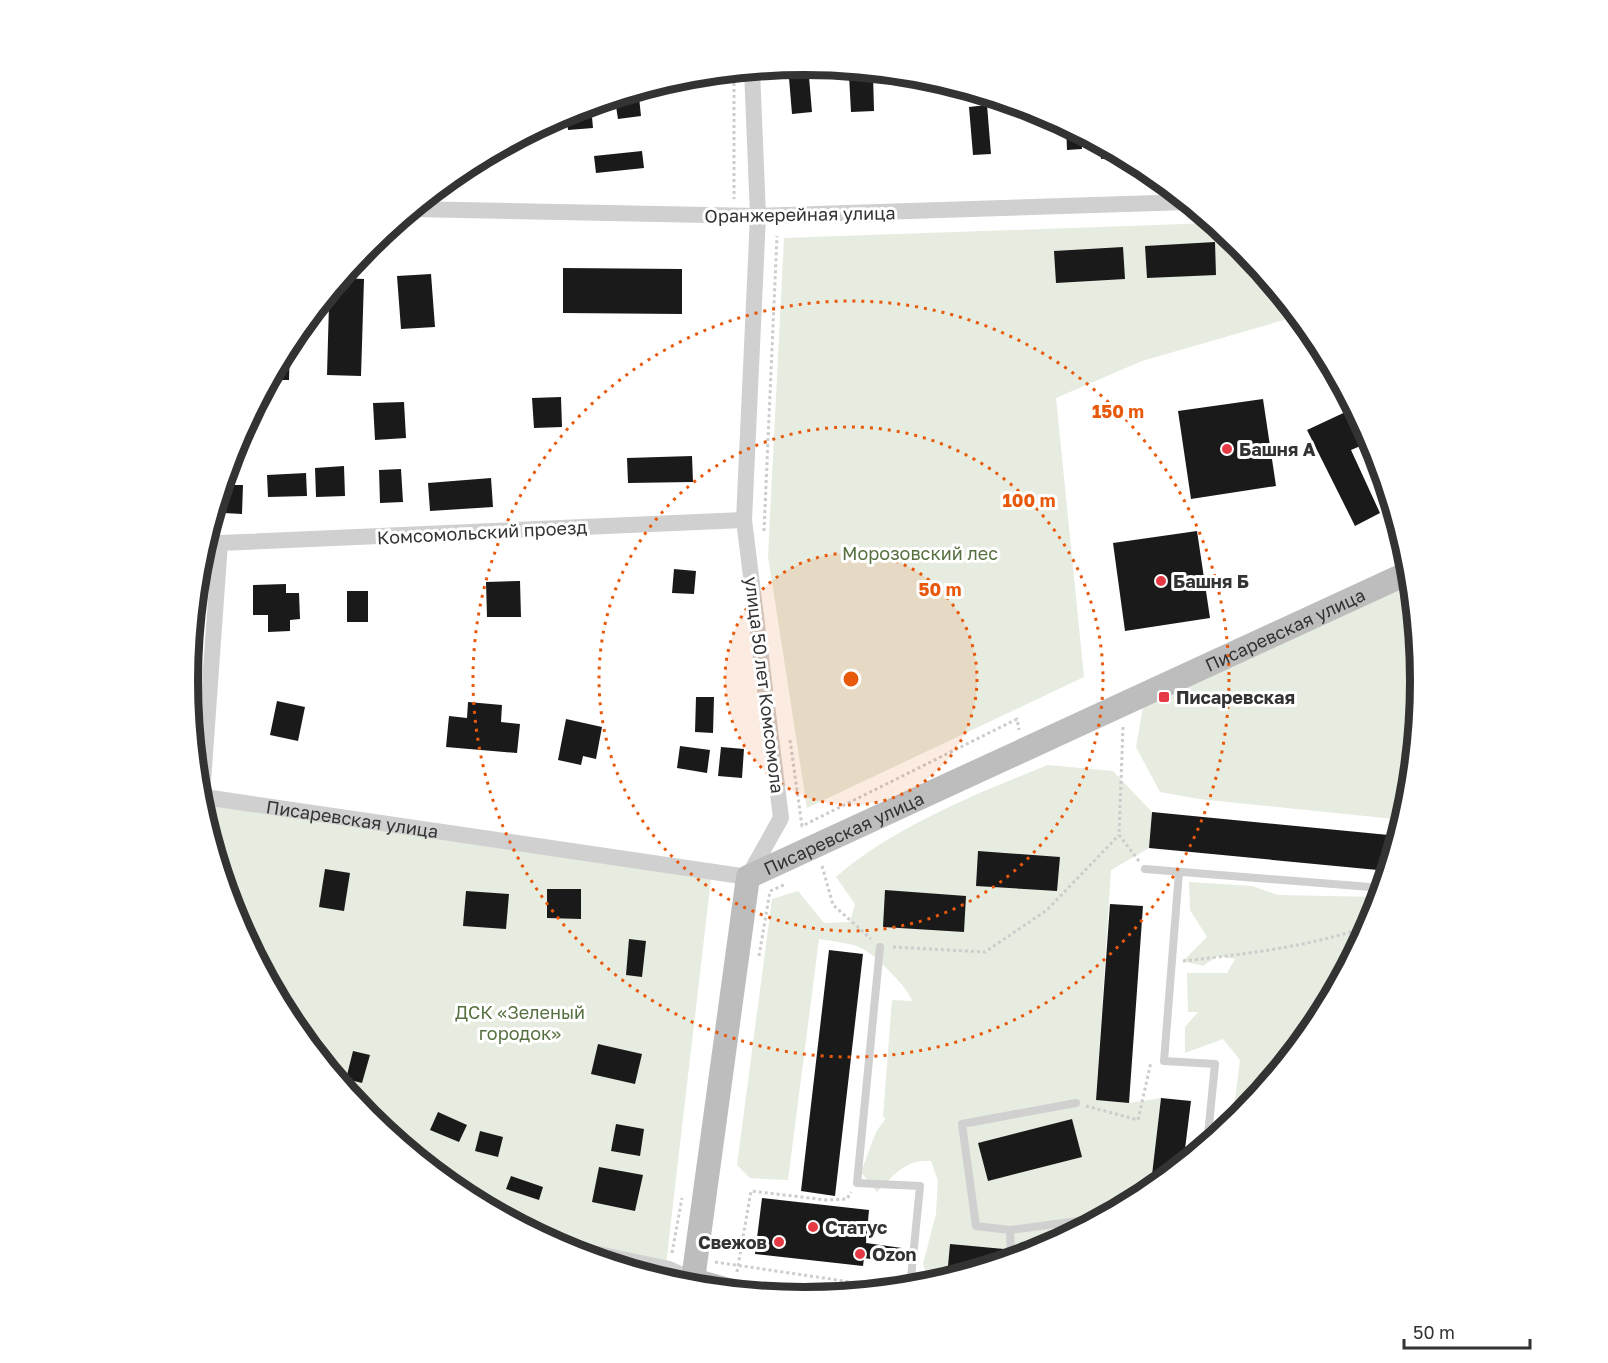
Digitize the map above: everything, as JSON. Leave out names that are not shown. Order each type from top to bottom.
[{"type":"street","name":"улица 50 лет Комсомола","points":[[693,1277],[748,877],[781,818],[744,520],[758,216],[752,77]]},
{"type":"street","name":"Оранжерейная улица","points":[[424,209],[758,216],[1176,202]]},
{"type":"street","name":"Комсомольский проезд","points":[[204,765],[220,543],[744,520]]},
{"type":"street","name":"Писаревская улица","points":[[210,802],[748,877],[1401,576]]},
{"type":"street","points":[[612,1257],[669,1269],[676,1274]]},
{"type":"lane","points":[[1145,869],[1374,887]]},
{"type":"lane","points":[[1179,872],[1164,1061],[1215,1064],[1208,1133]]},
{"type":"lane","points":[[880,947],[857,1183],[920,1186],[911,1278]]},
{"type":"lane","points":[[1076,1103],[963,1124],[976,1226],[1010,1230],[1080,1221]]},
{"type":"lane","points":[[1010,1230],[1011,1252]]},
{"type":"path","points":[[734,79],[734,199]]},
{"type":"path","points":[[764,533],[777,236]]},
{"type":"path","points":[[789,732],[802,826],[1017,719]]},
{"type":"path","points":[[1112,730],[1123,725],[1119,835],[1145,869]]},
{"type":"path","points":[[822,866],[833,905],[880,947],[985,952],[1047,910],[1119,835]]},
{"type":"path","points":[[812,871],[833,861]]},
{"type":"path","points":[[758,962],[770,891],[791,881]]},
{"type":"path","points":[[1172,962],[1271,951],[1336,938],[1357,930]]},
{"type":"path","points":[[1076,1103],[1138,1120],[1151,1062],[1164,1061]]},
{"type":"path","points":[[734,1283],[751,1191],[826,1200],[847,1199],[857,1183]]},
{"type":"path","points":[[669,1269],[682,1198]]},
{"type":"path","points":[[709,1262],[868,1285]]},
{"type":"green space","name":"Морозовский лес","points":[[1201,223],[1233,253],[1289,318],[1142,361],[1056,398],[1084,677],[807,808],[768,556],[784,238]]},
{"type":"green space","points":[[1402,584],[1409,642],[1409,721],[1405,761],[1394,819],[1199,799],[1160,792],[1136,747],[1143,707]]},
{"type":"green space","points":[[1048,765],[1113,771],[1152,812],[1149,848],[1111,870],[1096,1100],[1129,1103],[1161,1098],[1152,1178],[1107,1207],[1036,1242],[999,1256],[927,1275],[923,1264],[936,1214],[938,1181],[931,1161],[907,1165],[894,1174],[877,1192],[861,1172],[876,1132],[886,1118],[883,1117],[892,1000],[912,1001],[899,981],[865,950],[849,944],[819,939],[788,1180],[750,1178],[737,1165],[772,899],[798,891],[824,923],[850,922],[855,904],[836,877],[883,842],[993,787]]},
{"type":"green space","name":"ДСК «Зеленый городок»","points":[[210,805],[711,879],[665,1271],[609,1256],[572,1242],[501,1207],[435,1163],[375,1110],[323,1051],[279,985],[260,950],[230,876]]},
{"type":"green space","points":[[1189,882],[1252,886],[1278,895],[1370,897],[1348,950],[1308,1018],[1285,1051],[1234,1109],[1240,1060],[1223,1039],[1185,1053],[1185,1027],[1198,1012],[1188,1012],[1187,973],[1227,973],[1235,959],[1218,956],[1203,966],[1183,961],[1207,937],[1190,910]]},
{"type":"building","points":[[789,75],[809,75],[812,112],[792,114]]},
{"type":"building","points":[[849,77],[873,79],[874,111],[851,112]]},
{"type":"building","points":[[639,98],[641,116],[618,119],[616,105]]},
{"type":"building","points":[[987,105],[991,154],[973,155],[969,107]]},
{"type":"building","points":[[592,114],[593,128],[568,130],[567,123]]},
{"type":"building","points":[[1066,135],[1082,143],[1082,149],[1067,150]]},
{"type":"building","points":[[642,151],[644,168],[596,173],[594,156]]},
{"type":"building","points":[[1101,153],[1110,158],[1101,159]]},
{"type":"building","points":[[1215,242],[1216,275],[1147,278],[1145,246]]},
{"type":"building","points":[[1123,247],[1125,279],[1056,283],[1054,251]]},
{"type":"building","points":[[563,268],[682,269],[682,314],[563,313]]},
{"type":"building","points":[[431,274],[435,327],[401,329],[397,276]]},
{"type":"building","points":[[351,278],[364,279],[361,376],[327,375],[329,305]]},
{"type":"building","points":[[289,362],[289,380],[278,380]]},
{"type":"building","points":[[561,397],[562,427],[534,428],[532,398]]},
{"type":"building","name":"Башня А","points":[[1263,399],[1276,486],[1191,499],[1178,411]]},
{"type":"building","points":[[404,402],[406,438],[375,440],[373,403]]},
{"type":"building","points":[[1347,411],[1362,445],[1351,450],[1380,513],[1355,526],[1307,430]]},
{"type":"building","points":[[692,456],[693,482],[628,483],[627,458]]},
{"type":"building","points":[[344,466],[345,496],[316,497],[315,468]]},
{"type":"building","points":[[401,469],[403,502],[380,503],[379,470]]},
{"type":"building","points":[[306,473],[307,496],[268,497],[267,475]]},
{"type":"building","points":[[491,478],[493,507],[430,511],[428,483]]},
{"type":"building","points":[[231,485],[243,485],[242,514],[224,513]]},
{"type":"building","name":"Башня Б","points":[[1197,531],[1210,618],[1125,631],[1113,543]]},
{"type":"building","points":[[674,569],[696,571],[694,594],[672,593]]},
{"type":"building","points":[[520,581],[521,617],[487,617],[486,582]]},
{"type":"building","points":[[286,584],[286,593],[299,593],[300,619],[290,620],[290,631],[268,632],[268,615],[253,615],[253,585]]},
{"type":"building","points":[[347,591],[368,591],[368,622],[347,622]]},
{"type":"building","points":[[696,697],[714,697],[713,733],[695,732]]},
{"type":"building","points":[[277,701],[305,707],[298,741],[270,735]]},
{"type":"building","points":[[468,702],[502,705],[501,722],[520,724],[517,753],[446,747],[449,716],[467,718]]},
{"type":"building","points":[[566,719],[602,727],[596,759],[583,756],[581,765],[558,760]]},
{"type":"building","points":[[680,746],[710,750],[707,773],[677,768]]},
{"type":"building","points":[[721,747],[744,749],[742,778],[718,776]]},
{"type":"building","points":[[1152,812],[1391,835],[1380,870],[1149,848]]},
{"type":"building","points":[[978,851],[1060,857],[1057,891],[976,886]]},
{"type":"building","points":[[325,869],[350,873],[344,911],[319,907]]},
{"type":"building","points":[[547,889],[581,889],[581,919],[547,918]]},
{"type":"building","points":[[885,890],[966,896],[964,932],[883,927]]},
{"type":"building","points":[[466,891],[509,894],[506,929],[463,926]]},
{"type":"building","points":[[1110,904],[1143,906],[1129,1103],[1096,1100]]},
{"type":"building","points":[[629,939],[646,941],[642,977],[626,975]]},
{"type":"building","points":[[829,950],[863,954],[835,1196],[801,1191]]},
{"type":"building","points":[[598,1044],[642,1054],[635,1084],[591,1074]]},
{"type":"building","points":[[353,1051],[370,1055],[362,1083],[346,1079]]},
{"type":"building","points":[[1161,1098],[1191,1101],[1184,1153],[1152,1178]]},
{"type":"building","points":[[438,1112],[467,1125],[459,1142],[430,1130]]},
{"type":"building","points":[[1072,1119],[1082,1157],[988,1181],[978,1143]]},
{"type":"building","points":[[616,1124],[644,1129],[640,1156],[611,1151]]},
{"type":"building","points":[[480,1131],[503,1137],[498,1157],[475,1151]]},
{"type":"building","points":[[599,1167],[643,1175],[635,1211],[592,1202]]},
{"type":"building","points":[[511,1176],[543,1187],[539,1200],[506,1189]]},
{"type":"building","name":"Статус","points":[[762,1198],[869,1210],[866,1243],[902,1248],[899,1263],[864,1258],[863,1266],[755,1254]]},
{"type":"building","points":[[950,1244],[1004,1249],[1003,1254],[999,1256],[948,1270]]},
{"type":"place","name":"Башня А","points":[[1227,449]]},
{"type":"place","name":"Башня Б","points":[[1161,581]]},
{"type":"place","name":"Писаревская","points":[[1164,697]]},
{"type":"place","name":"Статус","points":[[813,1227]]},
{"type":"place","name":"Свежов","points":[[779,1242]]},
{"type":"place","name":"Ozon","points":[[860,1254]]}]
